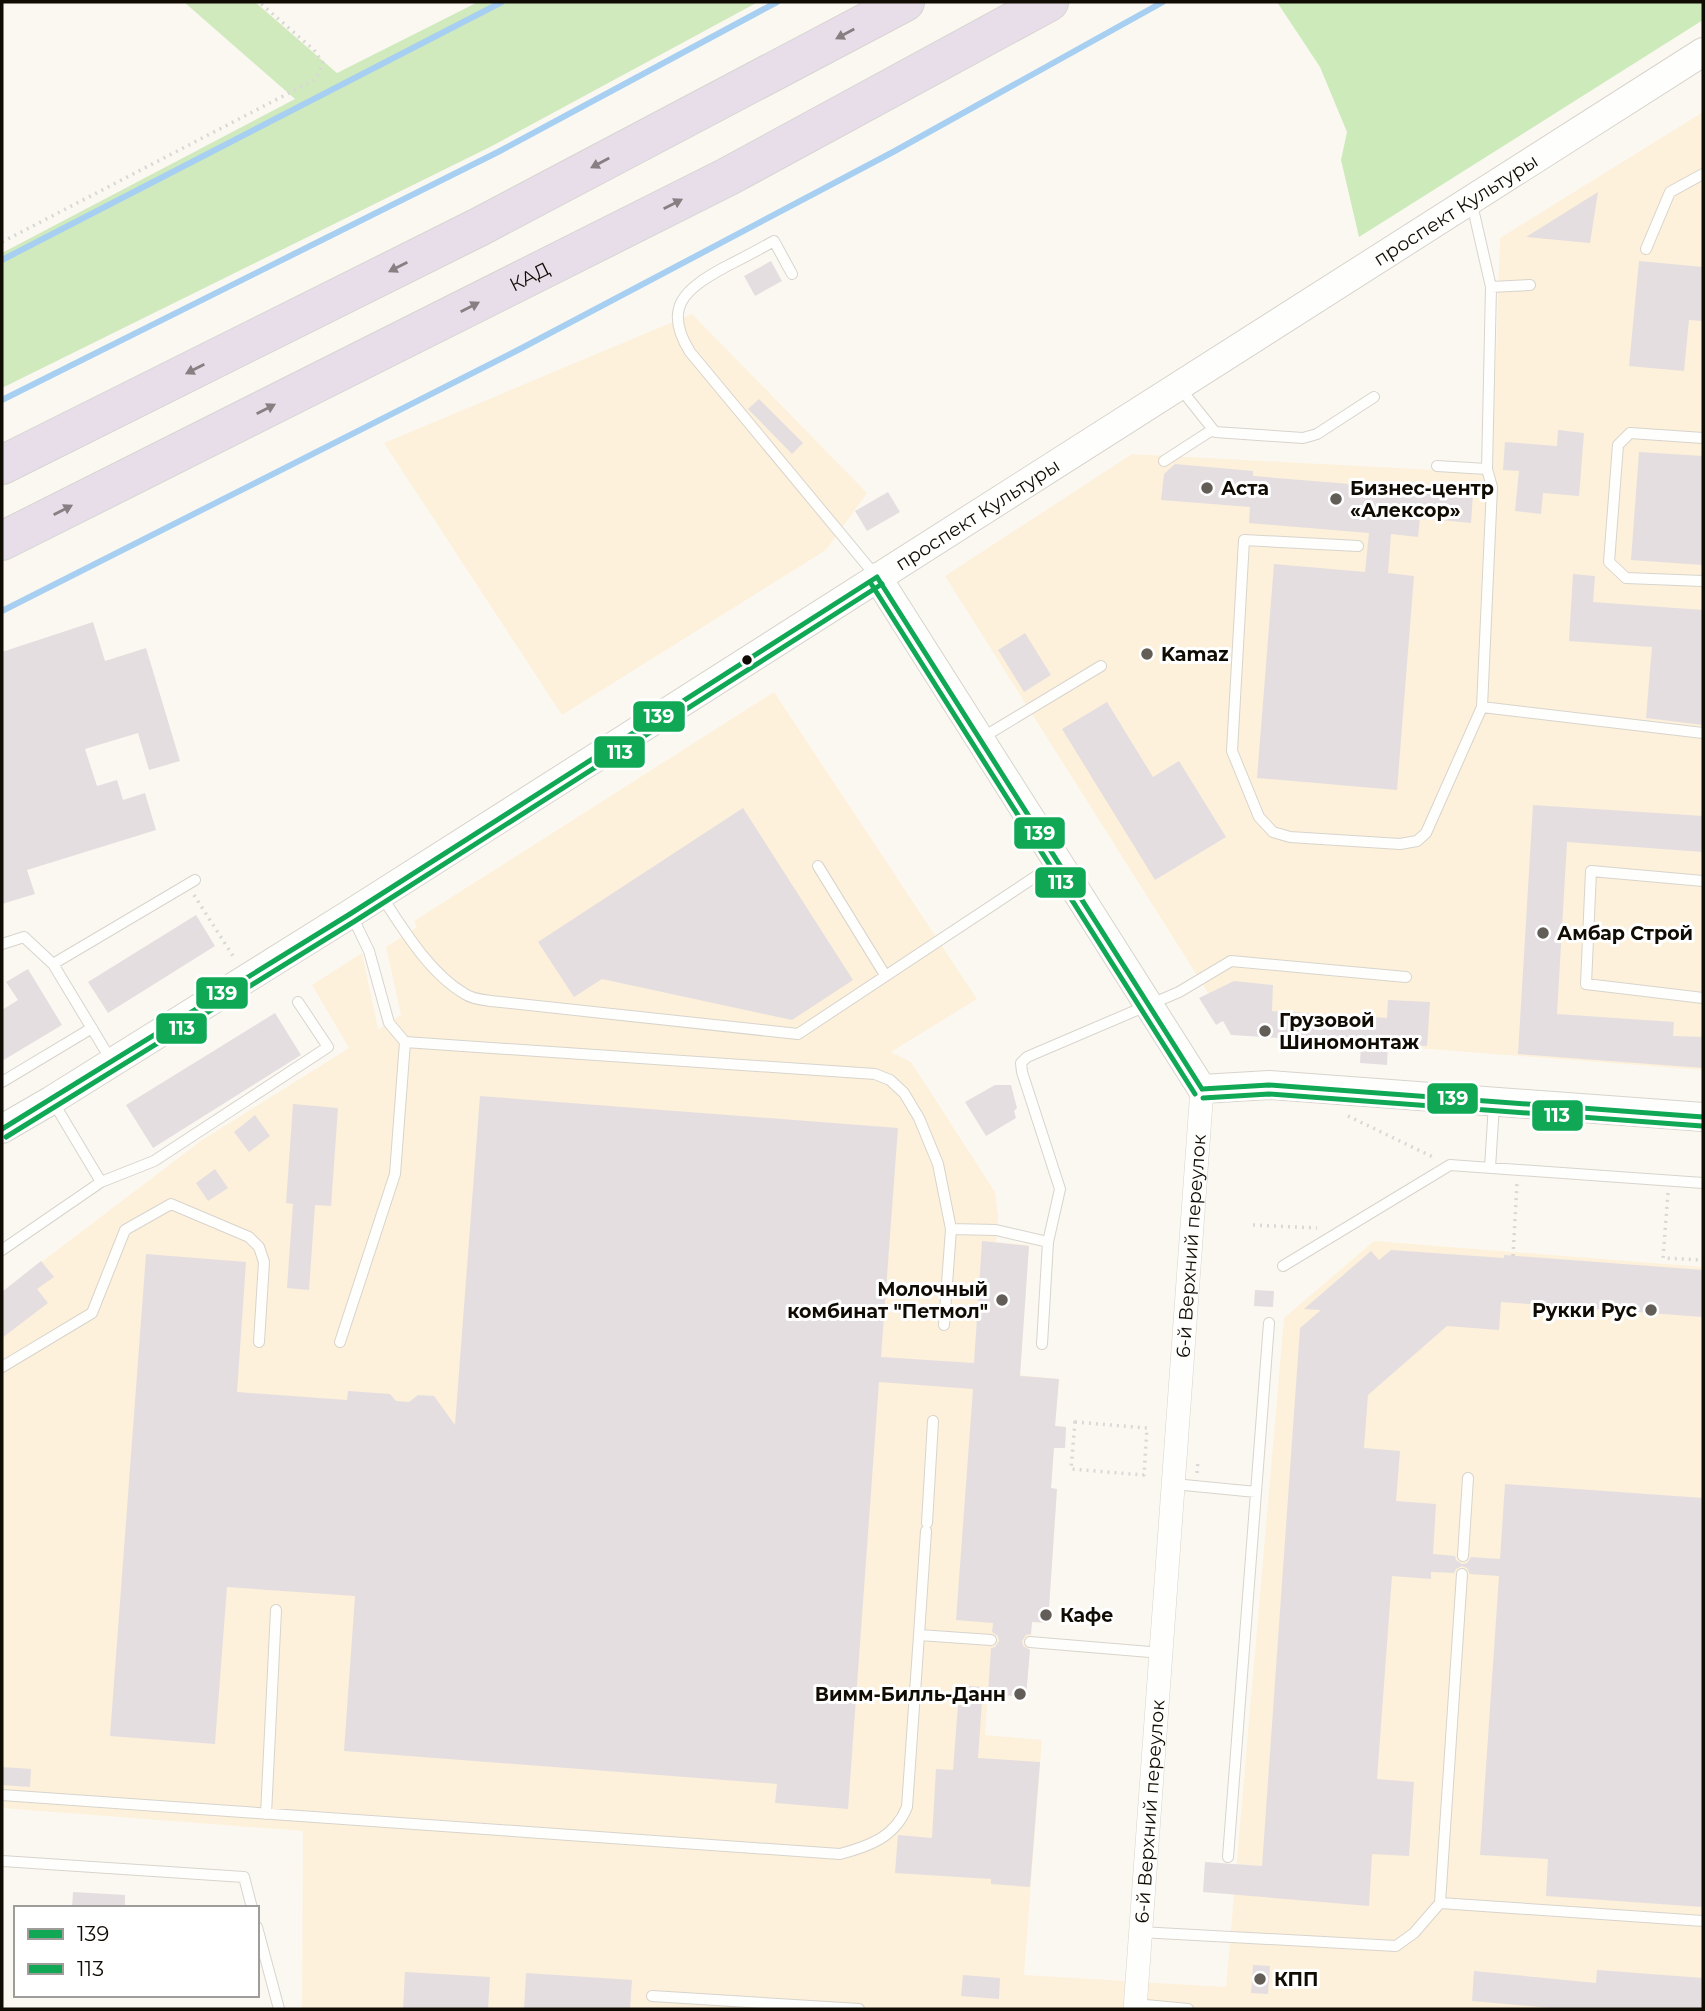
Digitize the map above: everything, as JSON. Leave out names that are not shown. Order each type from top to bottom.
[{"type":"highway","points":[[2,465],[479,227],[905,2]]},
{"type":"highway","name":"КАД","points":[[2,541],[727,177],[1049,2]]},
{"type":"street","name":"проспект Культуры","points":[[2,1129],[350,914],[877,577],[1180,388],[1466,201],[1703,52]]},
{"type":"street","points":[[877,577],[1202,1089],[1269,1084],[1703,1117]]},
{"type":"street","name":"6-й Верхний переулок","points":[[1135,2006],[1202,1089]]},
{"type":"lane","points":[[1646,249],[1670,192],[1703,174]]},
{"type":"lane","points":[[1359,546],[1244,540],[1231,751],[1259,817],[1273,832],[1290,837],[1400,844],[1417,841],[1426,833],[1482,707],[1492,487],[1488,469],[1491,287],[1474,214],[1466,201]]},
{"type":"lane","points":[[792,274],[774,241],[692,286],[682,298],[677,326],[690,352],[877,577]]},
{"type":"lane","points":[[1491,287],[1530,285]]},
{"type":"lane","points":[[1180,388],[1212,430],[1218,433],[1310,437],[1374,397]]},
{"type":"lane","points":[[1164,461],[1212,430]]},
{"type":"lane","points":[[1703,439],[1630,433],[1618,445],[1609,562],[1626,578],[1703,581]]},
{"type":"lane","points":[[1437,466],[1488,469]]},
{"type":"lane","points":[[980,739],[1101,666]]},
{"type":"lane","points":[[1482,707],[1703,733]]},
{"type":"lane","points":[[381,894],[406,934],[444,979],[467,996],[491,1001],[798,1034],[1059,861]]},
{"type":"lane","points":[[818,866],[886,975]]},
{"type":"lane","points":[[1703,881],[1591,871],[1586,984],[1703,998]]},
{"type":"lane","points":[[52,964],[191,882]]},
{"type":"lane","points":[[341,1342],[395,1174],[405,1042],[389,1023],[369,951],[350,914]]},
{"type":"lane","points":[[2,944],[24,937],[52,964],[112,1062]]},
{"type":"lane","points":[[1042,1344],[1048,1242],[1060,1189],[1021,1063],[1027,1057],[1180,992],[1231,961],[1406,977]]},
{"type":"lane","points":[[2,1250],[101,1182],[154,1161],[328,1047],[298,1002]]},
{"type":"lane","points":[[2,1082],[92,1028]]},
{"type":"lane","points":[[405,1042],[875,1074],[890,1080],[904,1093],[919,1118],[938,1164],[951,1229],[944,1325]]},
{"type":"lane","points":[[52,1100],[101,1182]]},
{"type":"lane","points":[[1490,1168],[1494,1101]]},
{"type":"lane","points":[[1283,1266],[1450,1165],[1703,1183]]},
{"type":"lane","points":[[2,1367],[92,1313],[125,1230],[171,1204],[249,1237],[259,1247],[264,1262],[259,1342]]},
{"type":"lane","points":[[951,1229],[996,1230],[1048,1242]]},
{"type":"lane","points":[[1228,1857],[1269,1323]]},
{"type":"lane","points":[[2,1795],[841,1854],[875,1843],[892,1832],[908,1807],[933,1421]]},
{"type":"lane","points":[[1463,1556],[1468,1478]]},
{"type":"lane","points":[[1174,1485],[1256,1492]]},
{"type":"lane","points":[[1140,1932],[1396,1946],[1414,1933],[1440,1903],[1462,1574]]},
{"type":"lane","points":[[265,1814],[276,1609]]},
{"type":"lane","points":[[919,1635],[992,1640]]},
{"type":"lane","points":[[1030,1642],[1161,1653]]},
{"type":"lane","points":[[2,1861],[244,1877],[251,1906]]},
{"type":"lane","points":[[1440,1903],[1703,1921]]},
{"type":"lane","points":[[259,1935],[278,2009]]},
{"type":"lane","points":[[652,1996],[859,2009]]},
{"type":"lane","points":[[1135,2006],[1188,2009]]},
{"type":"path","points":[[2,242],[316,79],[323,63],[314,50],[259,2]]},
{"type":"path","points":[[191,882],[233,956]]},
{"type":"path","points":[[1348,1116],[1450,1165]]},
{"type":"path","points":[[1513,1256],[1518,1170]]},
{"type":"path","points":[[1669,1181],[1663,1258],[1703,1260]]},
{"type":"path","points":[[1252,1225],[1345,1229]]},
{"type":"path","points":[[1075,1422],[1147,1428],[1144,1475],[1071,1469],[1075,1422]]},
{"type":"shaded area","points":[[1703,112],[1703,1070],[1234,1034],[945,576],[1132,454],[1492,473],[1500,238]]},
{"type":"shaded area","points":[[692,314],[867,493],[826,550],[562,715],[384,443]]},
{"type":"shaded area","points":[[774,692],[977,999],[891,1052],[911,1062],[995,1192],[998,1216],[996,1242],[1029,1245],[1021,1358],[1007,1374],[1059,1379],[1055,1426],[1066,1427],[1065,1448],[1054,1448],[1051,1488],[1057,1489],[1048,1623],[1032,1622],[1026,1697],[988,1694],[985,1735],[1042,1740],[1024,1975],[1226,1987],[1284,1318],[1374,1241],[1703,1267],[1703,2009],[302,2009],[303,1831],[2,1808],[2,1292],[202,1140],[349,1048],[312,985],[362,953],[378,1029],[389,1023],[401,1015],[386,947],[417,927],[414,921]]},
{"type":"green space","points":[[184,2],[255,2],[337,73],[478,2],[758,2],[492,146],[2,388],[2,253],[295,99]]},
{"type":"green space","points":[[1277,2],[1703,2],[1703,20],[1359,237],[1341,160],[1347,132],[1320,67]]},
{"type":"building","points":[[1598,192],[1590,243],[1526,237]]},
{"type":"building","points":[[771,261],[782,281],[755,296],[744,276]]},
{"type":"building","points":[[1639,261],[1703,267],[1702,321],[1689,320],[1684,371],[1629,366]]},
{"type":"building","points":[[759,399],[803,443],[792,454],[748,409]]},
{"type":"building","points":[[1558,430],[1584,433],[1579,496],[1543,493],[1541,514],[1515,511],[1519,471],[1503,470],[1505,442],[1557,446]]},
{"type":"building","points":[[1639,452],[1703,456],[1703,565],[1631,560]]},
{"type":"building","points":[[1175,464],[1253,471],[1253,476],[1473,494],[1471,523],[1420,518],[1418,537],[1391,534],[1388,573],[1414,576],[1397,790],[1257,778],[1274,564],[1365,572],[1369,533],[1249,523],[1250,507],[1161,500],[1164,474]]},
{"type":"building","points":[[888,492],[900,512],[867,531],[855,511]]},
{"type":"building","points":[[1573,574],[1595,576],[1593,602],[1703,610],[1703,725],[1646,718],[1652,647],[1569,641]]},
{"type":"building","points":[[93,622],[105,661],[146,648],[180,761],[149,770],[138,733],[85,749],[97,786],[117,780],[123,800],[145,793],[156,830],[27,870],[35,894],[2,904],[2,652]]},
{"type":"building","points":[[1025,633],[1051,675],[1024,692],[998,650]]},
{"type":"building","points":[[1107,702],[1153,777],[1179,761],[1226,837],[1155,880],[1062,729]]},
{"type":"building","name":"Амбар Строй","points":[[1533,805],[1703,816],[1703,852],[1567,842],[1557,1014],[1674,1022],[1673,1036],[1703,1037],[1703,1068],[1518,1054]]},
{"type":"building","points":[[743,808],[853,980],[792,1020],[602,979],[574,997],[538,942]]},
{"type":"building","points":[[196,915],[215,946],[108,1013],[88,982]]},
{"type":"building","points":[[28,969],[62,1025],[2,1061],[2,1010],[18,1000],[6,982]]},
{"type":"building","points":[[1234,981],[1273,985],[1272,1011],[1387,1018],[1388,1000],[1430,1002],[1427,1046],[1388,1044],[1387,1065],[1360,1063],[1361,1043],[1231,1035],[1223,1021],[1216,1025],[1199,998]]},
{"type":"building","points":[[275,1013],[301,1055],[153,1148],[126,1105]]},
{"type":"building","points":[[995,1085],[1011,1085],[1017,1108],[1014,1111],[1016,1118],[986,1136],[965,1102]]},
{"type":"building","points":[[480,1096],[898,1128],[881,1357],[974,1363],[982,1241],[1029,1246],[1020,1376],[1059,1379],[1055,1426],[1066,1427],[1065,1448],[1054,1448],[1051,1488],[1057,1489],[1048,1623],[1032,1622],[1031,1634],[1026,1635],[1022,1641],[1023,1646],[1030,1650],[1026,1697],[988,1694],[991,1648],[999,1641],[998,1636],[992,1632],[993,1623],[956,1620],[973,1389],[879,1382],[848,1809],[775,1803],[777,1784],[344,1751],[355,1596],[227,1587],[215,1744],[110,1736],[146,1254],[246,1262],[237,1392],[347,1400],[348,1391],[390,1394],[396,1401],[409,1402],[418,1395],[434,1396],[455,1425]]},
{"type":"building","points":[[293,1104],[338,1108],[331,1206],[315,1205],[309,1290],[287,1288],[293,1204],[286,1203]]},
{"type":"building","points":[[255,1115],[270,1136],[249,1152],[234,1132]]},
{"type":"building","points":[[215,1169],[228,1188],[208,1201],[196,1183]]},
{"type":"building","points":[[1391,1250],[1504,1258],[1504,1255],[1703,1270],[1703,1317],[1501,1302],[1499,1330],[1447,1326],[1368,1395],[1364,1448],[1400,1451],[1396,1501],[1436,1504],[1433,1554],[1455,1556],[1462,1564],[1467,1563],[1471,1557],[1500,1559],[1505,1484],[1703,1498],[1703,1907],[1546,1896],[1548,1859],[1480,1855],[1499,1576],[1470,1574],[1467,1568],[1462,1566],[1454,1573],[1431,1572],[1431,1579],[1392,1576],[1377,1779],[1414,1782],[1409,1856],[1372,1854],[1369,1906],[1203,1892],[1205,1862],[1262,1866],[1300,1328],[1321,1310],[1304,1309],[1371,1251],[1379,1260]]},
{"type":"building","points":[[41,1261],[54,1277],[37,1289],[48,1303],[2,1338],[2,1292]]},
{"type":"building","points":[[1255,1290],[1274,1291],[1273,1307],[1254,1306]]},
{"type":"building","points":[[969,1686],[983,1687],[978,1758],[1040,1762],[1030,1887],[991,1884],[991,1879],[895,1873],[898,1835],[932,1838],[936,1769],[953,1770],[958,1705],[967,1706]]},
{"type":"building","points":[[2,1767],[31,1769],[30,1787],[2,1785]]},
{"type":"building","points":[[73,1892],[125,1895],[125,1906],[72,1906]]},
{"type":"building","name":"КПП","points":[[1253,1965],[1270,1966],[1268,1994],[1251,1993]]},
{"type":"building","points":[[1597,1970],[1703,1978],[1703,2009],[1563,2009],[1472,2001],[1474,1971],[1596,1983]]},
{"type":"building","points":[[405,1972],[490,1977],[488,2009],[403,2009]]},
{"type":"building","points":[[526,1973],[632,1980],[630,2009],[524,2009]]},
{"type":"building","points":[[963,1975],[1000,1978],[999,1999],[961,1996]]},
{"type":"waterway","points":[[2,260],[502,2]]},
{"type":"waterway","points":[[2,400],[498,152],[777,2]]},
{"type":"waterway","points":[[2,611],[520,349],[893,152],[1163,2]]},
{"type":"transit line","name":"139","points":[[877,577],[1202,1089]]},
{"type":"transit line","name":"139","points":[[2,1129],[350,914],[877,577]]},
{"type":"transit line","name":"113","points":[[870,582],[1195,1094]]},
{"type":"transit line","name":"113","points":[[6,1137],[355,921],[882,584]]},
{"type":"transit line","name":"139","points":[[1202,1089],[1269,1085],[1703,1117]]},
{"type":"transit line","name":"113","points":[[1203,1098],[1269,1094],[1702,1126]]},
{"type":"place","name":"Аста","points":[[1207,488]]},
{"type":"place","name":"Бизнес-центр «Алексор»","points":[[1336,499]]},
{"type":"place","name":"Kamaz","points":[[1147,654]]},
{"type":"place","name":"Амбар Строй","points":[[1543,933]]},
{"type":"place","name":"Грузовой Шиномонтаж","points":[[1265,1031]]},
{"type":"place","name":"Молочный комбинат \"Петмол\"","points":[[1002,1300]]},
{"type":"place","name":"Рукки Рус","points":[[1651,1310]]},
{"type":"place","name":"Кафе","points":[[1046,1615]]},
{"type":"place","name":"Вимм-Билль-Данн","points":[[1020,1694]]},
{"type":"place","name":"КПП","points":[[1260,1979]]}]
